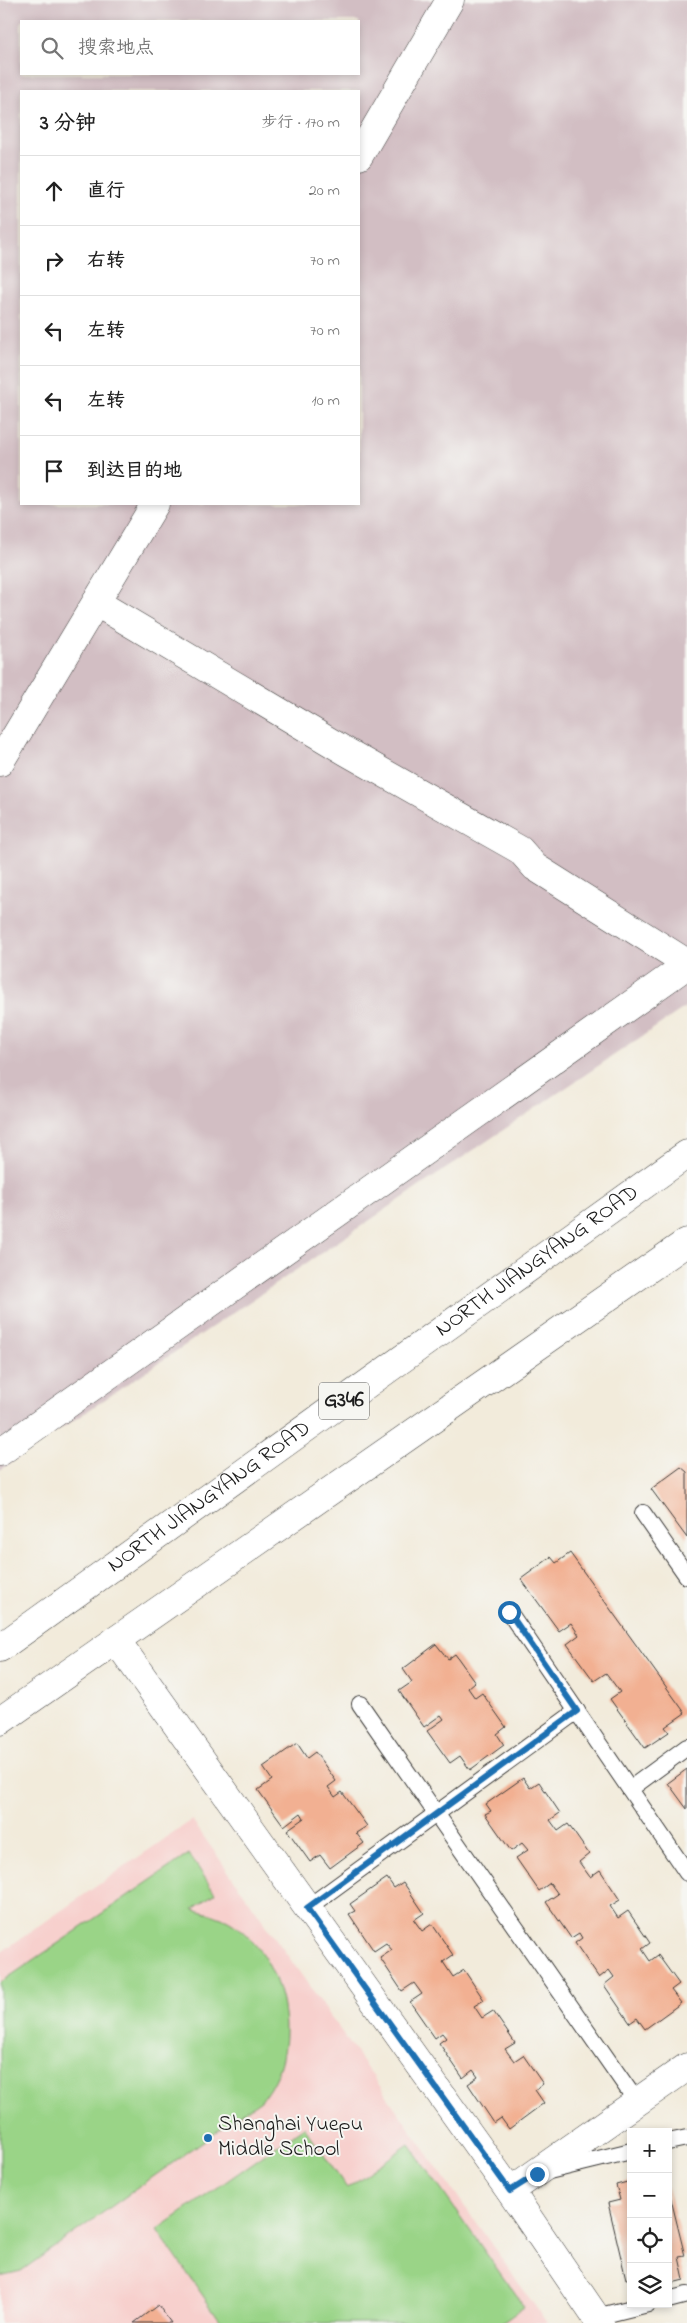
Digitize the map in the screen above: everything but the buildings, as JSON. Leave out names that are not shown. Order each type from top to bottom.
[{"type":"main road","points":[[360,154],[450,0]]},
{"type":"main road","points":[[0,762],[154,505]]},
{"type":"main road","points":[[0,1452],[687,964],[535,867],[520,850],[339,747],[96,603]]},
{"type":"main road","name":"NORTH JIANGYANG ROAD","points":[[0,1648],[687,1154]]},
{"type":"main road","points":[[0,1721],[687,1242]]},
{"type":"main road","points":[[116,1640],[510,2191],[598,2320]]},
{"type":"main road","points":[[510,2191],[537,2174],[687,2067]]},
{"type":"lane","points":[[643,1513],[687,1576]]},
{"type":"lane","points":[[509,1612],[687,1873]]},
{"type":"lane","points":[[360,1704],[637,2102]]},
{"type":"lane","points":[[307,1908],[577,1711]]},
{"type":"lane","points":[[630,1789],[687,1747]]},
{"type":"lane","points":[[672,2141],[687,2138]]},
{"type":"lane","points":[[537,2174],[627,2152]]},
{"type":"lane","points":[[672,2299],[687,2295]]},
{"type":"lane","points":[[598,2320],[636,2308]]},
{"type":"shaded area","points":[[0,0],[687,0],[687,1006],[0,1470]]},
{"type":"shaded area","name":"Shanghai Yuepu Middle School","points":[[192,1820],[547,2323],[0,2323],[0,1953]]},
{"type":"green space","points":[[189,1854],[215,1893],[193,1909],[228,1921],[251,1940],[266,1960],[276,1983],[283,2007],[285,2032],[282,2057],[274,2080],[261,2100],[21,2271],[0,2276],[0,1983]]},
{"type":"green space","points":[[304,2127],[347,2188],[409,2144],[524,2307],[502,2323],[222,2323],[157,2230]]},
{"type":"place","name":"Shanghai Yuepu Middle School","points":[[208,2138]]},
{"type":"route","points":[[509,1612],[577,1711],[307,1908],[510,2191],[537,2174]]}]
